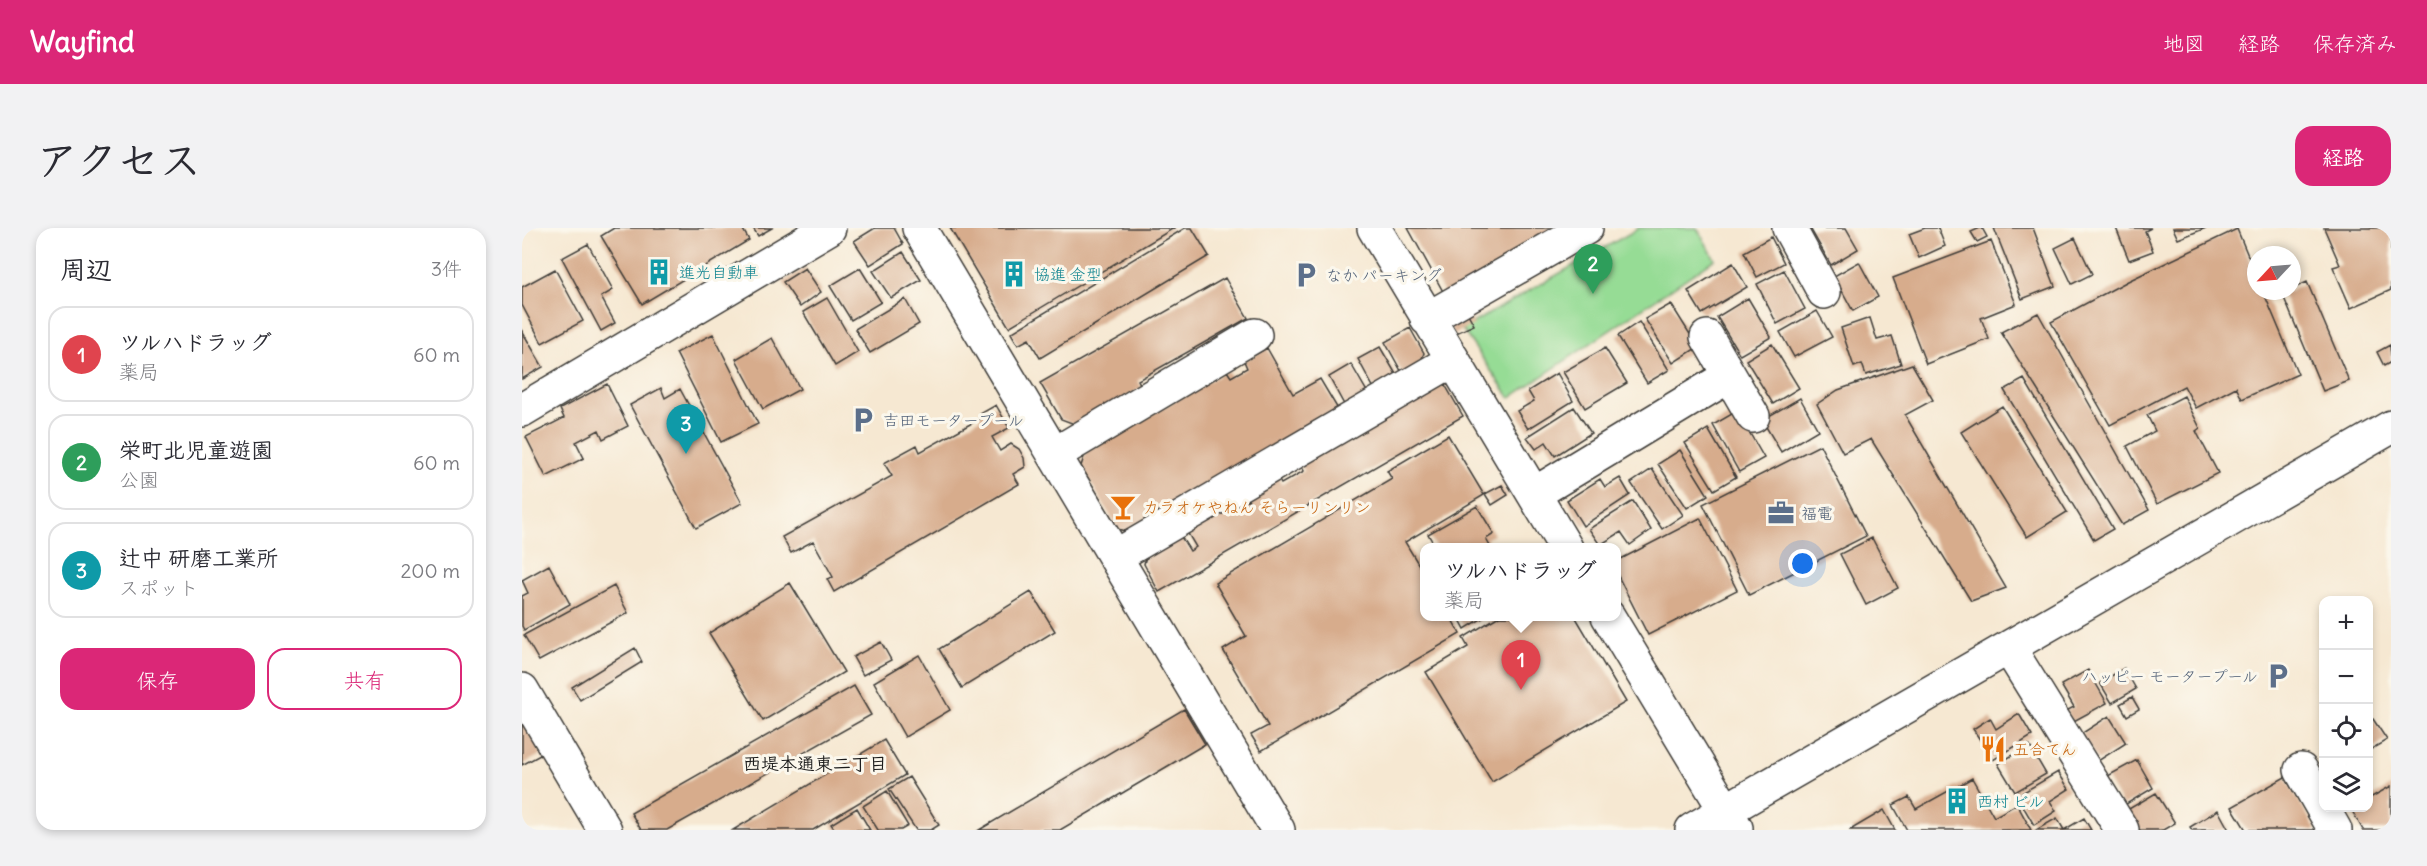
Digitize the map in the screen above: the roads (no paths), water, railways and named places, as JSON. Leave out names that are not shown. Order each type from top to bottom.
[{"type":"street","points":[[522,410],[829,228]]},
{"type":"street","points":[[919,228],[1278,830]]},
{"type":"street","points":[[1374,228],[1563,543]]},
{"type":"street","points":[[1427,319],[1586,228]]},
{"type":"street","points":[[1789,228],[1824,292]]},
{"type":"street","points":[[1055,454],[1255,335]]},
{"type":"street","points":[[1707,337],[1753,416]]},
{"type":"street","points":[[1116,556],[1453,360]]},
{"type":"street","points":[[1534,494],[1729,376]]},
{"type":"street","points":[[1692,830],[1731,820],[2009,648],[2391,427]]},
{"type":"street","points":[[1611,621],[1731,820]]},
{"type":"street","points":[[2009,648],[2122,830]]},
{"type":"street","points":[[522,690],[605,830]]},
{"type":"street","points":[[2301,770],[2335,830]]},
{"type":"place","name":"進光自動車","points":[[659,272]]},
{"type":"place","name":"協進 金型","points":[[1014,274]]},
{"type":"place","name":"なか パーキング","points":[[1306,275]]},
{"type":"place","name":"栄町北児童遊園","points":[[1593,294]]},
{"type":"place","name":"吉田モータープール","points":[[863,420]]},
{"type":"place","name":"辻中 研磨工業所","points":[[686,454]]},
{"type":"place","name":"カラオケやねん そらーリンリン","points":[[1123,507]]},
{"type":"place","name":"福電","points":[[1781,513]]},
{"type":"place","name":"ハッピー モータープール","points":[[2278,676]]},
{"type":"place","name":"ツルハドラッグ","points":[[1521,690]]},
{"type":"place","name":"五合てん","points":[[1993,749]]},
{"type":"place","name":"西村 ビル","points":[[1957,801]]},
{"type":"district","name":"西堤本通東二丁目","points":[[815,764]]}]
